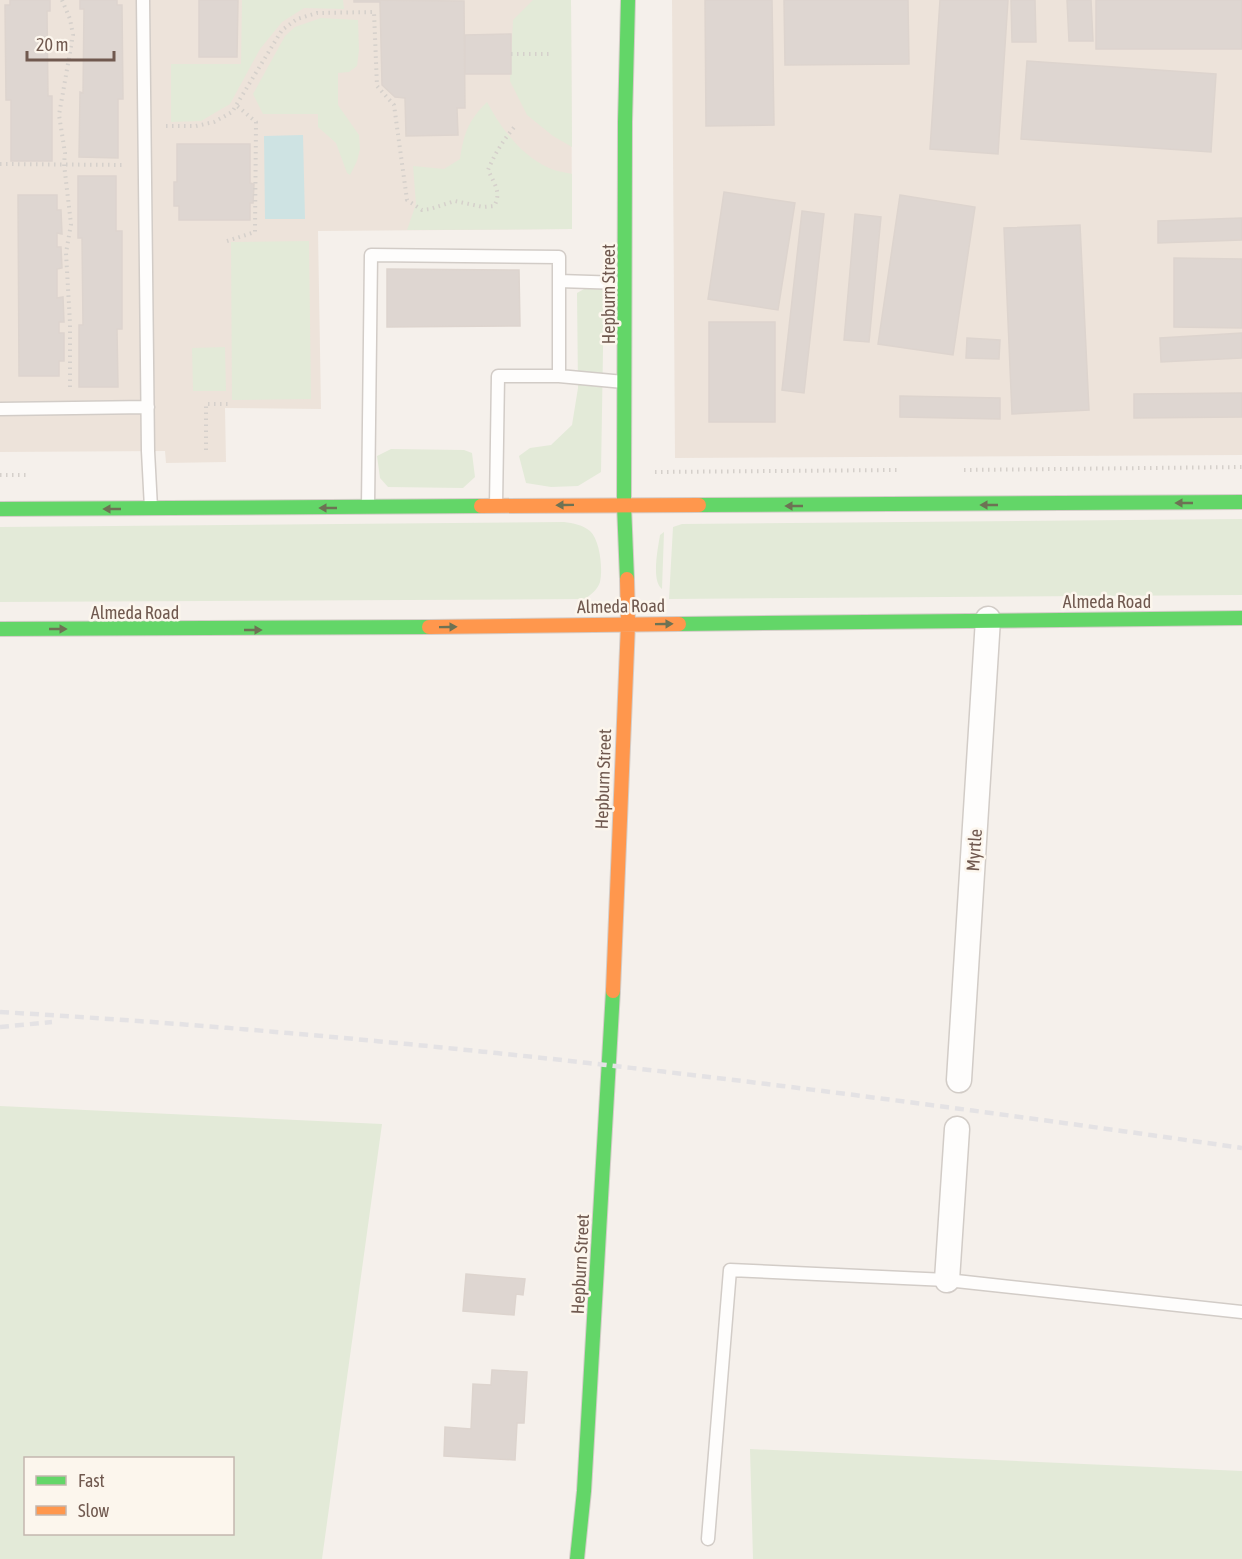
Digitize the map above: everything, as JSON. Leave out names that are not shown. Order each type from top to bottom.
[{"type":"main road","name":"Hepburn Street","points":[[578,1559],[610,1066],[628,624],[624,505],[625,122],[628,0]]},
{"type":"main road","points":[[0,509],[1242,502]]},
{"type":"main road","name":"Almeda Road","points":[[0,629],[261,630],[988,619],[1242,618]]},
{"type":"street","name":"Myrtle","points":[[959,1080],[988,619]]},
{"type":"street","points":[[947,1280],[957,1129]]},
{"type":"lane","points":[[143,0],[151,509]]},
{"type":"lane","points":[[368,508],[371,255],[559,256],[559,376]]},
{"type":"lane","points":[[559,281],[626,283]]},
{"type":"lane","points":[[496,506],[498,376],[559,376],[625,382]]},
{"type":"lane","points":[[0,409],[148,407]]},
{"type":"lane","points":[[708,1539],[730,1270],[947,1280],[1242,1312]]},
{"type":"path","points":[[62,0],[70,19],[73,35],[59,116],[65,153],[64,165],[71,224],[66,253],[70,322],[70,408]]},
{"type":"path","points":[[144,126],[196,126],[214,122],[232,112],[282,30],[297,19],[317,13],[374,12],[377,86],[394,105],[408,200],[422,210],[455,201],[483,207],[494,206],[498,198],[497,190],[488,170],[493,157],[516,125]]},
{"type":"path","points":[[511,54],[551,54]]},
{"type":"path","points":[[227,241],[255,232],[256,122],[236,105]]},
{"type":"path","points":[[0,164],[145,165]]},
{"type":"path","points":[[206,450],[206,404],[228,404]]},
{"type":"path","points":[[959,471],[1242,467]]},
{"type":"path","points":[[658,472],[900,471]]},
{"type":"shaded area","points":[[0,0],[571,0],[572,229],[318,231],[321,409],[225,408],[226,462],[166,463],[165,451],[0,452]]},
{"type":"shaded area","points":[[672,0],[1242,0],[1242,455],[675,458]]},
{"type":"shaded area","points":[[303,135],[305,219],[265,219],[264,136]]},
{"type":"green space","points":[[242,0],[343,0],[344,9],[304,8],[282,22],[260,49],[230,104],[201,121],[171,122],[171,64],[241,64]]},
{"type":"green space","points":[[533,0],[571,0],[572,147],[553,136],[527,115],[510,81],[513,20]]},
{"type":"green space","points":[[321,18],[358,20],[357,66],[349,72],[338,73],[338,105],[359,135],[360,149],[350,175],[347,173],[336,143],[318,127],[318,114],[263,114],[253,94],[285,36],[295,27]]},
{"type":"green space","points":[[487,102],[512,140],[529,156],[551,169],[572,174],[572,229],[407,230],[416,204],[413,166],[444,169],[460,159],[468,128],[475,115]]},
{"type":"green space","points":[[309,241],[311,399],[232,400],[231,242]]},
{"type":"green space","points":[[596,287],[604,289],[601,472],[578,486],[551,487],[526,483],[519,456],[530,448],[551,445],[572,425],[578,388],[577,293]]},
{"type":"green space","points":[[225,347],[226,391],[193,391],[192,348]]},
{"type":"green space","points":[[391,449],[464,450],[472,453],[475,477],[463,488],[388,487],[380,478],[377,456]]},
{"type":"green space","points":[[1242,519],[1242,595],[669,599],[673,527],[682,524]]},
{"type":"green space","points":[[564,522],[590,531],[598,548],[601,563],[600,582],[594,592],[584,599],[0,602],[0,527]]},
{"type":"green space","points":[[664,532],[662,589],[657,579],[656,564],[660,535]]},
{"type":"green space","points":[[0,1106],[382,1124],[322,1559],[0,1559]]},
{"type":"green space","points":[[750,1449],[1242,1471],[1242,1559],[753,1559]]},
{"type":"building","points":[[10,0],[50,0],[50,11],[47,11],[48,96],[52,96],[52,161],[11,161],[11,100],[6,100],[5,5],[10,5]]},
{"type":"building","points":[[80,0],[117,0],[117,5],[122,5],[123,99],[118,99],[118,158],[79,157],[80,92],[83,93],[84,9],[80,9]]},
{"type":"building","points":[[199,0],[238,0],[237,57],[199,57]]},
{"type":"building","points":[[354,0],[464,1],[465,108],[457,108],[458,135],[406,136],[405,98],[395,97],[382,85],[380,2],[354,2]]},
{"type":"building","points":[[705,0],[772,0],[774,125],[706,126]]},
{"type":"building","points":[[784,0],[908,0],[909,64],[785,65]]},
{"type":"building","points":[[940,0],[1008,0],[998,154],[930,149]]},
{"type":"building","points":[[1011,0],[1035,0],[1036,42],[1012,42]]},
{"type":"building","points":[[1067,0],[1091,0],[1093,41],[1069,41]]},
{"type":"building","points":[[1096,0],[1242,0],[1242,49],[1096,49]]},
{"type":"building","points":[[511,34],[511,74],[465,74],[465,35]]},
{"type":"building","points":[[1027,61],[1216,74],[1211,152],[1021,139]]},
{"type":"building","points":[[177,144],[250,144],[250,183],[254,184],[253,203],[250,203],[250,220],[179,220],[179,206],[174,206],[174,182],[177,182]]},
{"type":"building","points":[[78,176],[116,176],[116,231],[122,231],[122,329],[117,329],[118,387],[79,387],[79,325],[83,325],[82,238],[78,238]]},
{"type":"building","points":[[724,192],[795,203],[778,310],[708,299]]},
{"type":"building","points":[[18,195],[57,195],[57,210],[61,210],[62,234],[57,233],[57,247],[61,247],[62,268],[57,269],[57,298],[63,297],[64,322],[59,322],[59,333],[64,333],[64,361],[59,361],[59,376],[19,376]]},
{"type":"building","points":[[900,195],[975,207],[953,355],[878,344]]},
{"type":"building","points":[[802,211],[824,214],[804,393],[782,390]]},
{"type":"building","points":[[855,214],[881,217],[869,342],[844,340]]},
{"type":"building","points":[[1242,218],[1242,240],[1158,243],[1158,221]]},
{"type":"building","points":[[1080,225],[1089,410],[1012,414],[1004,228]]},
{"type":"building","points":[[1174,258],[1242,259],[1242,328],[1174,327]]},
{"type":"building","points":[[387,269],[519,270],[520,326],[387,327]]},
{"type":"building","points":[[709,322],[775,322],[775,422],[709,422]]},
{"type":"building","points":[[1242,333],[1242,358],[1161,362],[1160,338]]},
{"type":"building","points":[[967,338],[1000,340],[999,359],[966,358]]},
{"type":"building","points":[[1242,393],[1242,417],[1134,418],[1134,394]]},
{"type":"building","points":[[900,396],[1000,398],[1000,419],[900,417]]},
{"type":"building","points":[[466,1274],[525,1279],[523,1295],[516,1294],[514,1315],[463,1311]]},
{"type":"building","points":[[492,1370],[527,1372],[524,1423],[517,1423],[515,1460],[444,1456],[445,1427],[471,1429],[473,1384],[491,1385]]},
{"type":"railway","points":[[0,1012],[156,1022],[467,1050],[778,1085],[1242,1148]]},
{"type":"railway","points":[[0,1027],[52,1022]]},
{"type":"traffic: fast","points":[[627,579],[624,505],[625,122],[628,0]]},
{"type":"traffic: fast","points":[[699,505],[1242,502]]},
{"type":"traffic: fast","points":[[0,509],[481,506]]},
{"type":"traffic: fast","points":[[679,624],[1242,618]]},
{"type":"traffic: fast","points":[[0,629],[429,627]]},
{"type":"traffic: fast","points":[[577,1559],[584,1491],[613,991]]},
{"type":"traffic: slow","points":[[481,506],[699,505]]},
{"type":"traffic: slow","points":[[613,991],[628,624],[627,579]]},
{"type":"traffic: slow","points":[[429,627],[679,624]]}]
